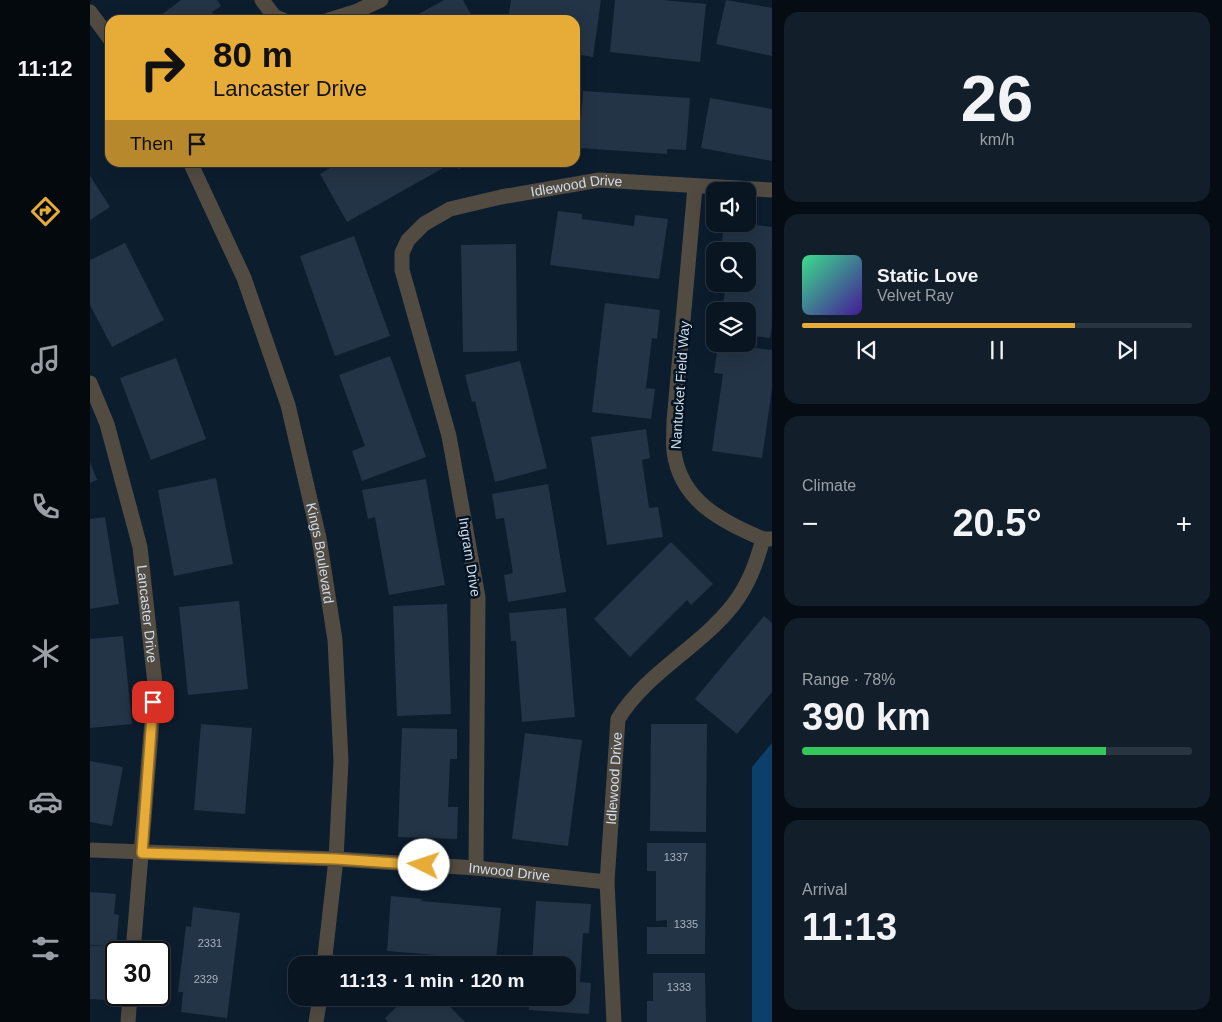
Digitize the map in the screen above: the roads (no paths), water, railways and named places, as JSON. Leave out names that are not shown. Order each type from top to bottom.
[{"type":"street","points":[[262,0],[273,15]]},
{"type":"street","points":[[346,15],[381,0]]},
{"type":"street","points":[[90,12],[105,32]]},
{"type":"street","name":"Kings Boulevard","points":[[192,167],[244,278],[288,405],[319,538],[335,640],[341,761],[336,859],[325,956]]},
{"type":"street","name":"Idlewood Drive","points":[[402,253],[408,240],[424,224],[450,209],[501,197],[599,180],[772,190]]},
{"type":"street","name":"Nantucket Field Way","points":[[695,186],[674,421],[674,451],[679,474],[694,498],[708,510],[739,528],[768,539]]},
{"type":"street","name":"Ingram Drive","points":[[402,253],[402,270],[449,436],[478,597],[476,868]]},
{"type":"street","name":"Lancaster Drive","points":[[90,383],[107,424],[140,546],[155,684],[134,941]]},
{"type":"street","name":"Idlewood Drive","points":[[614,1022],[607,882],[618,719],[628,703],[639,691],[712,627],[733,605],[753,572],[768,539]]},
{"type":"street","points":[[90,850],[142,853]]},
{"type":"street","name":"Inwood Drive","points":[[142,853],[336,859],[476,868],[607,882]]},
{"type":"street","points":[[128,1022],[129,1006]]},
{"type":"street","points":[[316,1022],[319,1006]]}]
